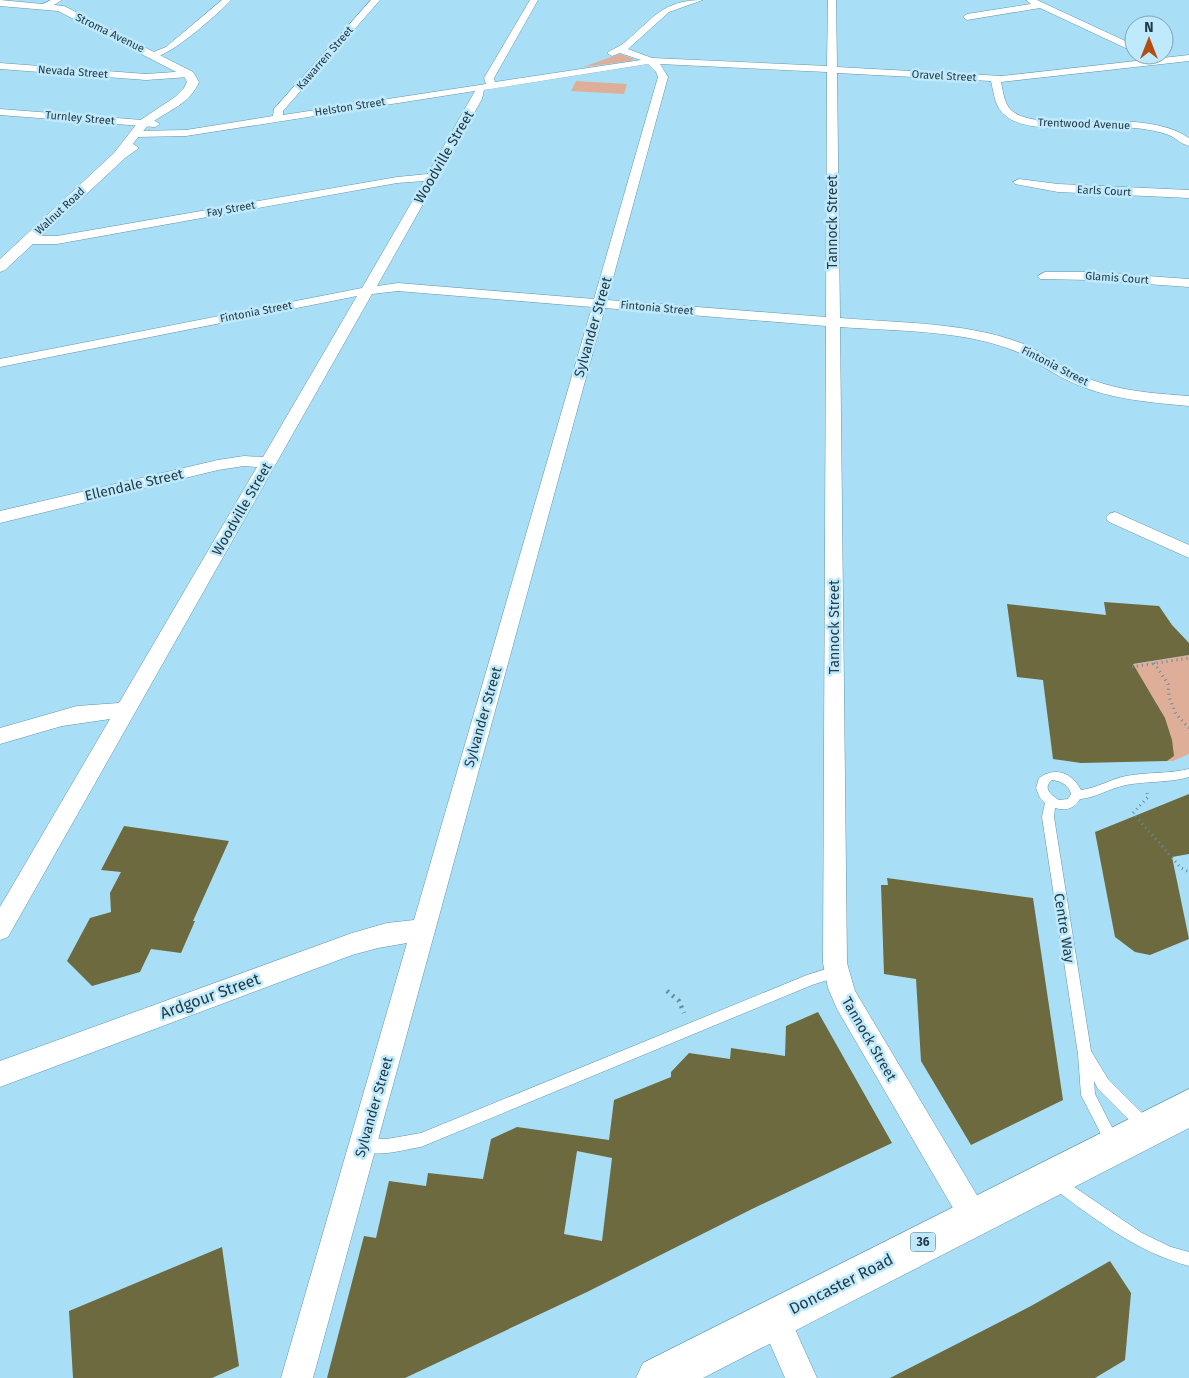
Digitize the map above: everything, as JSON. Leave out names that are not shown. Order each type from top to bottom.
[{"type":"main road","name":"Doncaster Road","points":[[658,1378],[1189,1108]]},
{"type":"street","points":[[46,6],[58,0]]},
{"type":"street","points":[[154,55],[169,49],[227,0]]},
{"type":"street","name":"Kawarren Street","points":[[278,119],[278,111],[376,0]]},
{"type":"street","name":"Woodville Street","points":[[0,929],[270,462],[479,95],[480,90],[489,78],[534,0]]},
{"type":"street","name":"Helston Street","points":[[564,74],[563,72],[566,70],[621,50],[666,10],[699,0]]},
{"type":"street","name":"Tannock Street","points":[[832,0],[836,972],[840,988],[846,1000],[974,1217]]},
{"type":"street","points":[[1030,0],[1124,45]]},
{"type":"street","name":"Stroma Avenue","points":[[0,3],[60,8],[154,55],[189,76]]},
{"type":"street","points":[[967,17],[1041,5]]},
{"type":"street","points":[[621,50],[650,61]]},
{"type":"street","name":"Oravel Street","points":[[1174,60],[1189,58]]},
{"type":"street","name":"Helston Street","points":[[158,129],[186,133],[650,61],[698,62]]},
{"type":"street","name":"Sylvander Street","points":[[297,1378],[663,77],[659,67],[650,61]]},
{"type":"street","name":"Oravel Street","points":[[698,62],[995,78],[1025,77],[1132,65]]},
{"type":"street","name":"Nevada Street","points":[[0,66],[146,77],[189,76]]},
{"type":"street","name":"Walnut Road","points":[[120,155],[140,129],[170,108],[190,89],[189,76]]},
{"type":"street","name":"Trentwood Avenue","points":[[995,78],[1005,112],[1011,117],[1022,121],[1142,126],[1169,131],[1189,143]]},
{"type":"street","name":"Walnut Road","points":[[0,267],[120,155],[158,129],[170,108]]},
{"type":"street","name":"Turnley Street","points":[[0,112],[140,129],[158,129]]},
{"type":"street","points":[[1169,131],[1182,126]]},
{"type":"street","name":"Fay Street","points":[[29,240],[57,240],[397,180],[432,177]]},
{"type":"street","name":"Earls Court","points":[[1019,182],[1058,188],[1189,194]]},
{"type":"street","name":"Glamis Court","points":[[1045,276],[1091,276],[1189,283]]},
{"type":"street","name":"Fintonia Street","points":[[0,363],[368,289],[398,287],[953,331],[986,337],[1028,352],[1072,377],[1099,388],[1131,396],[1189,401]]},
{"type":"street","name":"Ellendale Street","points":[[0,517],[218,465],[244,461],[270,462]]},
{"type":"street","points":[[1114,518],[1189,552]]},
{"type":"street","points":[[0,736],[83,712],[100,710],[125,711]]},
{"type":"street","name":"Ardgour Street","points":[[0,1074],[352,944],[385,934],[423,931]]},
{"type":"street","points":[[774,1318],[801,1378]]},
{"type":"lane","points":[[1077,796],[1087,796],[1116,783],[1189,773]]},
{"type":"lane","points":[[1050,776],[1058,776],[1070,782],[1076,788],[1077,796],[1068,805],[1051,802],[1042,792],[1041,785],[1050,776]]},
{"type":"lane","name":"Centre Way","points":[[1051,802],[1048,817],[1050,838],[1086,1054],[1088,1094],[1132,1138]]},
{"type":"lane","points":[[363,1145],[387,1146],[421,1140],[811,979],[836,972]]},
{"type":"lane","name":"Centre Way","points":[[1086,1054],[1132,1138]]},
{"type":"lane","points":[[1051,1178],[1095,1210],[1159,1250],[1189,1260]]},
{"type":"path","points":[[1132,667],[1189,658]]},
{"type":"path","points":[[1154,663],[1168,684],[1169,697],[1176,714],[1189,728]]},
{"type":"path","points":[[1144,778],[1148,796],[1133,813],[1181,868],[1189,872]]},
{"type":"path","points":[[667,991],[679,1001],[691,1028]]},
{"type":"shaded area","points":[[620,54],[634,59],[631,61],[583,67]]},
{"type":"shaded area","points":[[576,81],[627,84],[624,94],[571,91]]},
{"type":"shaded area","points":[[1189,655],[1189,754],[1173,761],[1167,761],[1173,754],[1164,718],[1152,696],[1130,665]]},
{"type":"building","points":[[1104,602],[1159,606],[1172,625],[1189,643],[1189,655],[1133,664],[1165,718],[1172,740],[1174,756],[1167,761],[1081,763],[1053,759],[1043,680],[1017,677],[1007,604],[1106,615]]},
{"type":"building","points":[[1189,794],[1189,854],[1172,857],[1189,939],[1150,955],[1135,952],[1115,937],[1095,832]]},
{"type":"building","points":[[124,826],[229,841],[193,921],[195,921],[181,953],[151,949],[140,972],[92,986],[67,961],[90,918],[111,912],[110,893],[121,872],[101,870]]},
{"type":"building","points":[[887,878],[1033,898],[1063,1100],[971,1145],[921,1061],[916,979],[884,974],[881,885],[888,885]]},
{"type":"building","points":[[818,1012],[892,1143],[752,1209],[587,1292],[405,1378],[327,1378],[364,1236],[376,1238],[389,1181],[426,1186],[428,1173],[483,1179],[491,1139],[517,1127],[609,1140],[614,1100],[671,1077],[671,1072],[689,1053],[730,1059],[731,1048],[785,1056],[786,1026]],"holes":[[[577,1151],[612,1158],[602,1241],[564,1234]]]},
{"type":"building","points":[[222,1247],[239,1366],[212,1378],[73,1378],[69,1311]]},
{"type":"building","points":[[1110,1261],[1131,1293],[1125,1360],[1095,1378],[890,1378],[1031,1306]]}]
